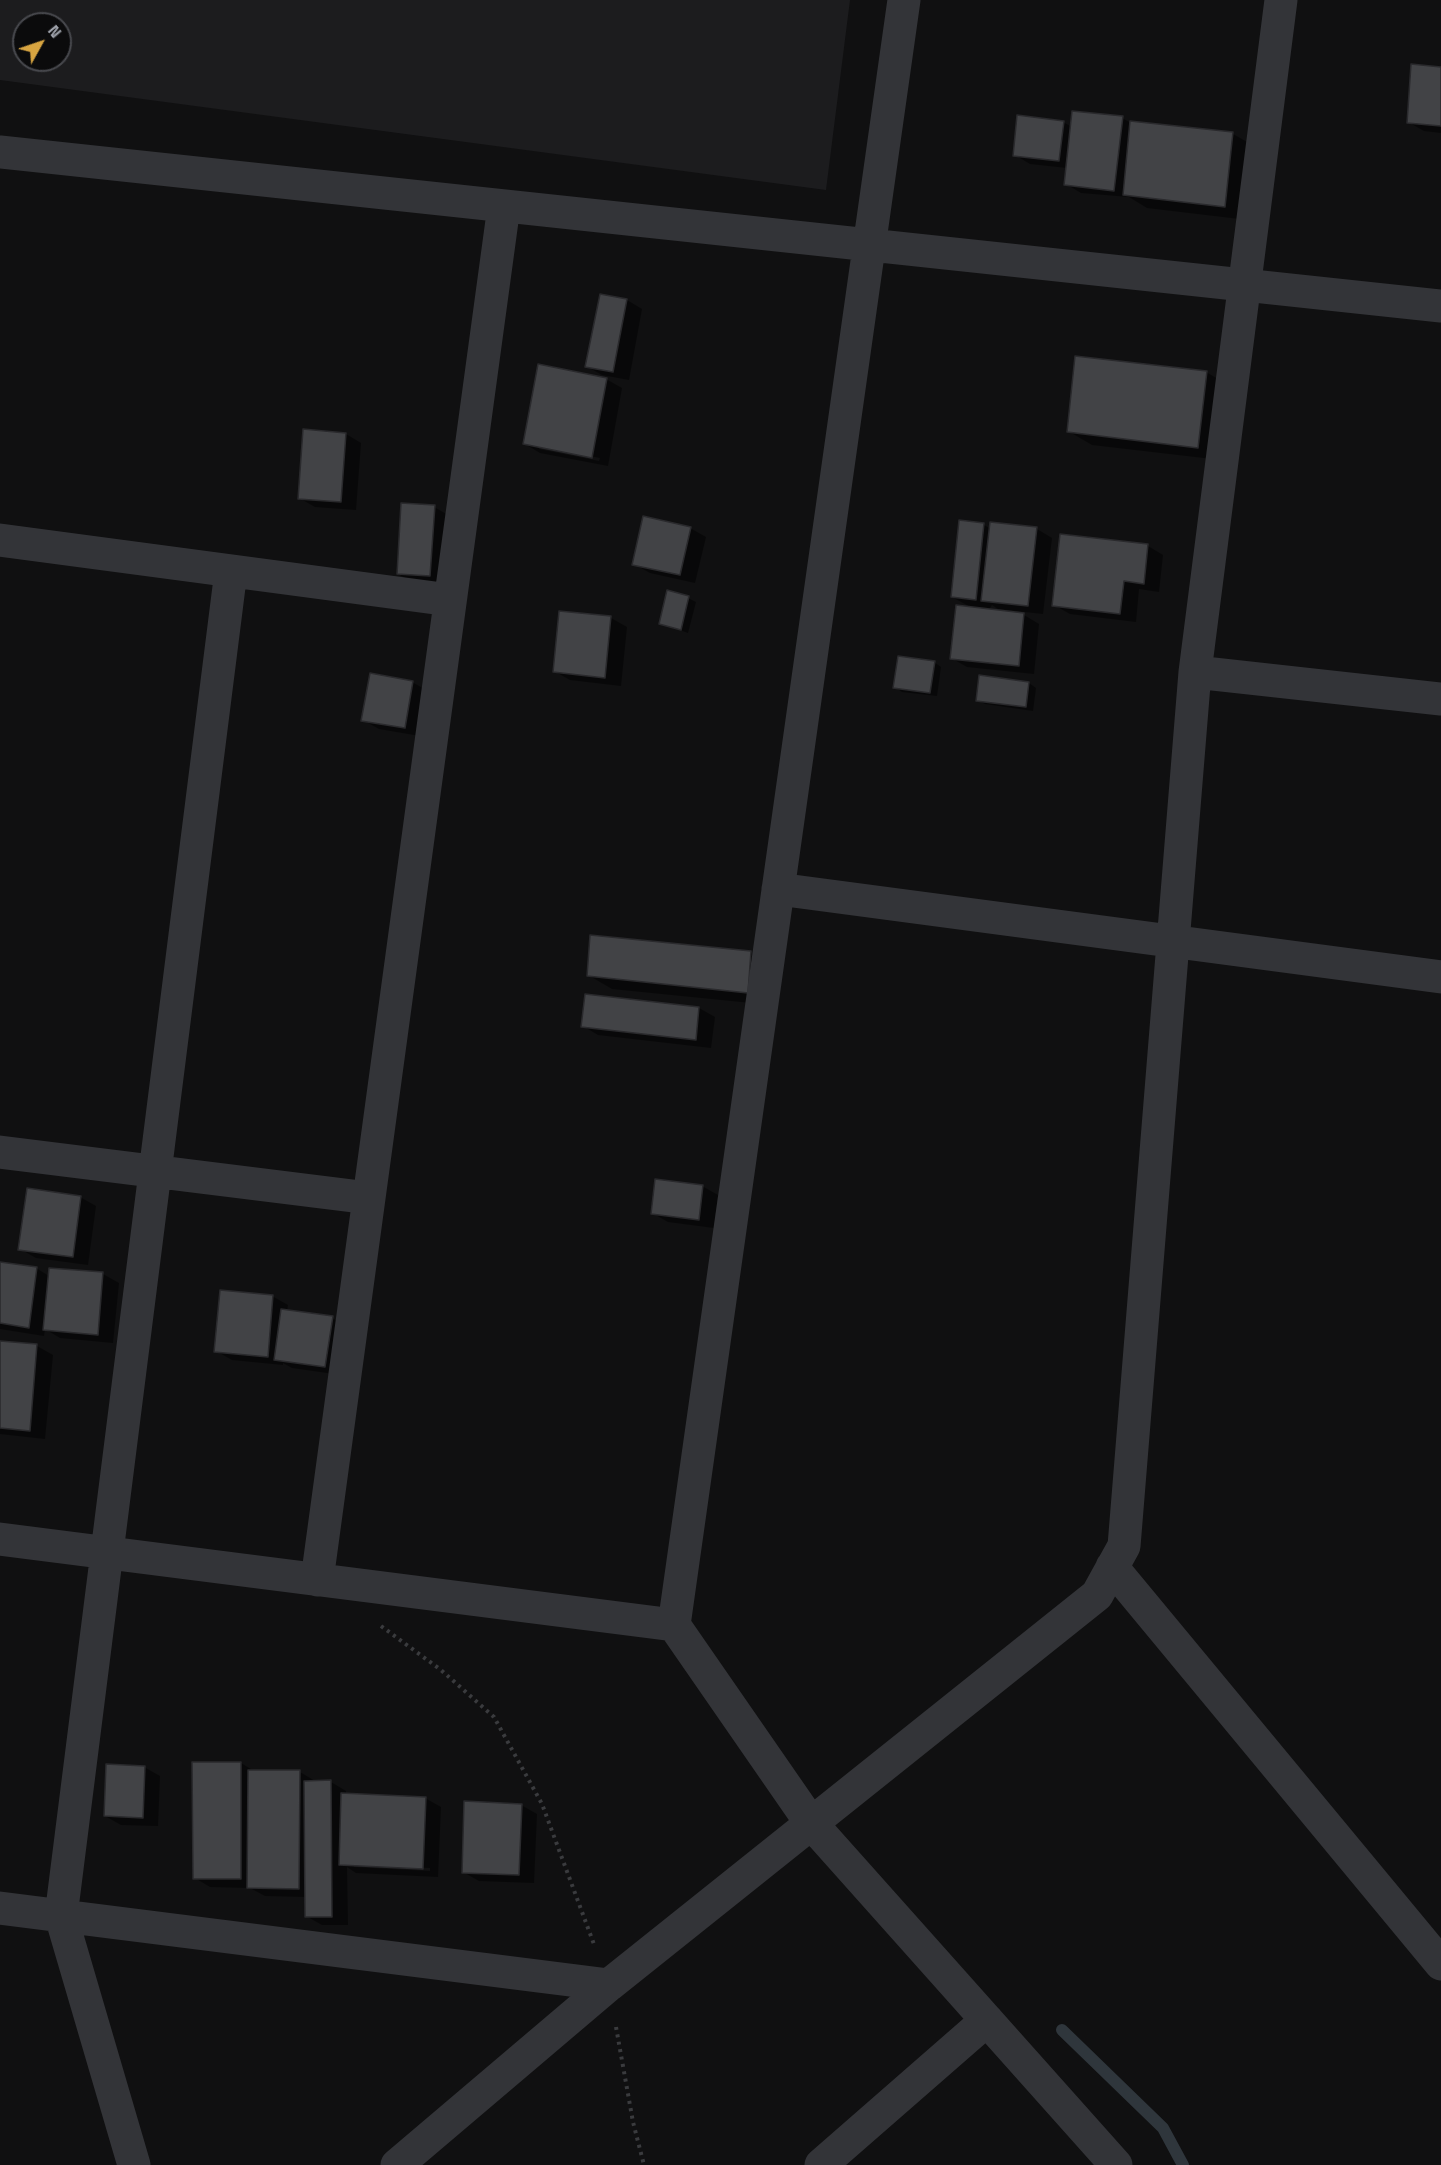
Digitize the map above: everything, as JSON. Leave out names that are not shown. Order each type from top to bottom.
[{"type":"street","points":[[904,0],[674,1625],[811,1823],[1116,2165]]},
{"type":"street","points":[[397,2165],[609,1985],[1097,1595],[1124,1546],[1195,672],[1281,0]]},
{"type":"street","points":[[0,152],[1441,306]]},
{"type":"street","points":[[317,1580],[504,206]]},
{"type":"street","points":[[0,540],[450,600]]},
{"type":"street","points":[[134,2165],[61,1916],[231,571]]},
{"type":"street","points":[[1195,672],[1441,699]]},
{"type":"street","points":[[778,890],[1441,977]]},
{"type":"street","points":[[0,1152],[369,1198]]},
{"type":"street","points":[[0,1539],[674,1625]]},
{"type":"street","points":[[1112,1567],[1441,1964]]},
{"type":"street","points":[[0,1908],[609,1985]]},
{"type":"street","points":[[821,2165],[987,2020]]},
{"type":"path","points":[[374,1621],[441,1670],[494,1718],[542,1804],[609,1985],[624,2075],[644,2165]]},
{"type":"shaded area","points":[[0,0],[850,0],[826,190],[0,80]]},
{"type":"building","points":[[1411,64],[1441,67],[1441,126],[1407,123]]},
{"type":"building","points":[[1072,111],[1123,116],[1114,191],[1064,185]]},
{"type":"building","points":[[1017,115],[1064,121],[1059,161],[1013,156]]},
{"type":"building","points":[[1130,121],[1233,132],[1225,207],[1123,195]]},
{"type":"building","points":[[600,294],[627,299],[613,372],[585,367]]},
{"type":"building","points":[[1075,356],[1207,371],[1198,448],[1067,432]]},
{"type":"building","points":[[538,364],[607,378],[592,458],[523,444]]},
{"type":"building","points":[[303,429],[346,433],[341,502],[298,499]]},
{"type":"building","points":[[401,503],[435,505],[430,576],[397,574]]},
{"type":"building","points":[[643,516],[691,527],[680,575],[632,565]]},
{"type":"building","points":[[959,520],[984,523],[976,600],[951,597]]},
{"type":"building","points":[[990,522],[1037,527],[1028,606],[981,601]]},
{"type":"building","points":[[1060,534],[1148,544],[1144,584],[1124,581],[1120,614],[1052,606]]},
{"type":"building","points":[[667,590],[689,596],[681,630],[659,624]]},
{"type":"building","points":[[956,605],[1024,613],[1019,666],[950,659]]},
{"type":"building","points":[[559,611],[611,616],[605,678],[553,672]]},
{"type":"building","points":[[898,656],[935,661],[930,693],[893,688]]},
{"type":"building","points":[[370,673],[413,681],[405,728],[361,721]]},
{"type":"building","points":[[979,675],[1029,682],[1026,707],[976,701]]},
{"type":"building","points":[[590,935],[751,951],[748,993],[587,976]]},
{"type":"building","points":[[585,994],[699,1007],[696,1040],[581,1027]]},
{"type":"building","points":[[655,1179],[703,1185],[699,1220],[651,1214]]},
{"type":"building","points":[[27,1188],[81,1196],[73,1257],[18,1250]]},
{"type":"building","points":[[0,1262],[37,1267],[29,1328],[0,1323]]},
{"type":"building","points":[[49,1268],[103,1272],[98,1335],[43,1330]]},
{"type":"building","points":[[220,1290],[273,1295],[268,1357],[214,1352]]},
{"type":"building","points":[[281,1309],[333,1316],[325,1367],[274,1360]]},
{"type":"building","points":[[0,1341],[37,1344],[30,1431],[0,1428]]},
{"type":"building","points":[[192,1762],[241,1762],[241,1879],[193,1879]]},
{"type":"building","points":[[106,1764],[145,1766],[143,1818],[104,1816]]},
{"type":"building","points":[[248,1770],[300,1770],[299,1889],[247,1888]]},
{"type":"building","points":[[331,1780],[332,1917],[305,1917],[304,1781]]},
{"type":"building","points":[[341,1793],[426,1797],[423,1869],[339,1865]]},
{"type":"building","points":[[464,1801],[522,1804],[519,1875],[462,1873]]},
{"type":"waterway","points":[[1062,2030],[1163,2128],[1183,2165]]}]
